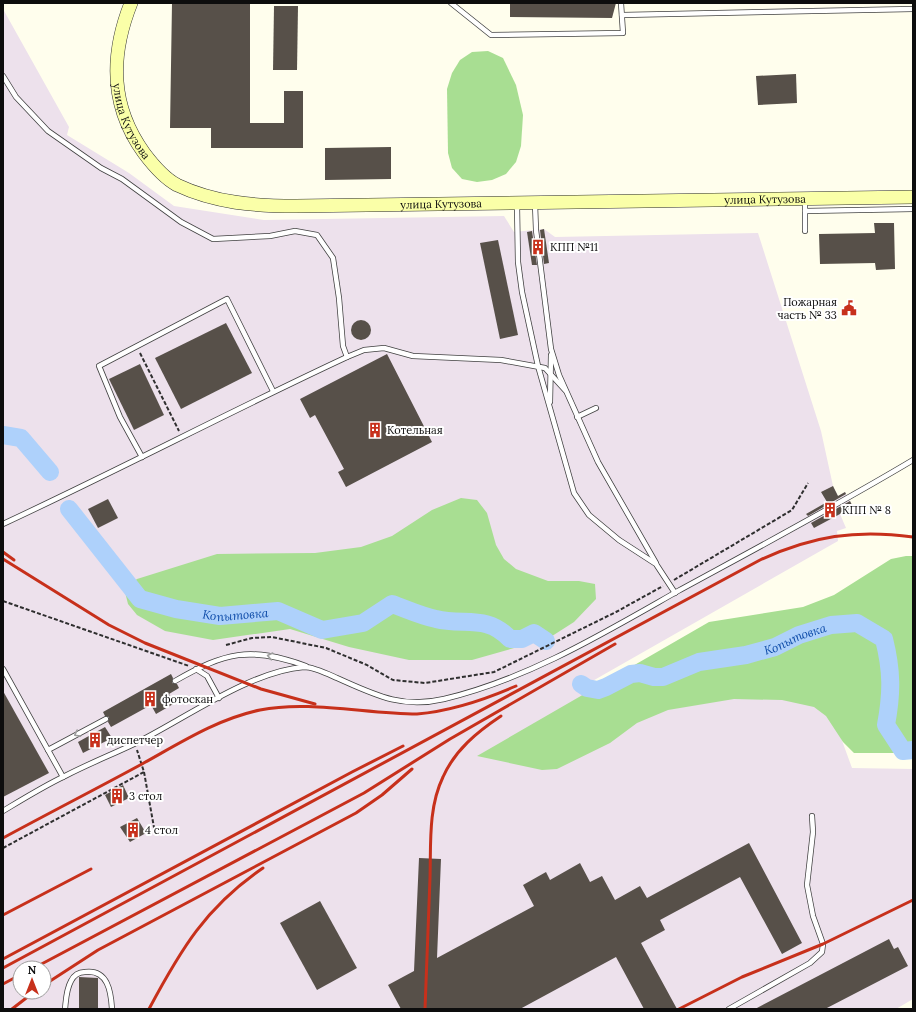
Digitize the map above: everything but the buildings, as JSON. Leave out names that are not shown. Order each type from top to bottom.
[{"type":"street","name":"улица Кутузова","points":[[131,3],[123,24],[117,58],[117,89],[121,108],[128,127],[140,148],[160,172],[175,184],[216,199],[264,206],[535,202],[805,205],[913,197]]},
{"type":"lane","points":[[451,3],[491,35],[623,32],[621,3]]},
{"type":"lane","points":[[622,15],[913,9]]},
{"type":"lane","points":[[3,76],[16,97],[52,135],[101,168],[122,179],[181,222],[213,239],[270,236],[295,231],[317,235],[332,258],[339,298],[343,346],[347,357]]},
{"type":"lane","points":[[535,202],[536,230],[552,349],[558,375],[598,462],[656,564],[675,593]]},
{"type":"lane","points":[[517,203],[519,273],[538,366],[572,489],[582,508],[619,540],[656,564]]},
{"type":"lane","points":[[805,231],[805,205],[913,209]]},
{"type":"lane","points":[[142,457],[120,417],[99,366],[227,299],[273,391]]},
{"type":"lane","points":[[3,524],[142,457],[273,391],[364,350],[384,348],[413,356],[501,360],[538,366],[545,368],[551,373],[565,390]]},
{"type":"lane","points":[[550,408],[552,349]]},
{"type":"lane","points":[[577,417],[596,408]]},
{"type":"lane","points":[[174,681],[196,669],[229,655],[248,653],[271,655],[307,667],[384,699],[420,702],[442,700],[474,690],[543,663],[602,634],[849,499],[913,460]]},
{"type":"lane","points":[[3,810],[63,776],[134,744],[219,698],[268,674],[307,667]]},
{"type":"lane","points":[[3,669],[63,776]]},
{"type":"lane","points":[[196,669],[207,676],[219,698]]},
{"type":"lane","points":[[48,750],[106,719]]},
{"type":"lane","points":[[729,1009],[810,963],[822,952],[823,944],[812,916],[807,885],[813,832],[812,816]]},
{"type":"lane","points":[[66,1009],[67,992],[74,976],[79,973],[94,971],[106,979],[112,1009]]},
{"type":"path","points":[[136,347],[182,436]]},
{"type":"path","points":[[226,645],[252,638],[272,637],[326,648],[367,665],[393,680],[426,683],[494,672],[616,612],[669,583],[792,510],[808,483]]},
{"type":"path","points":[[3,601],[196,669]]},
{"type":"path","points":[[134,744],[144,772],[154,832]]},
{"type":"path","points":[[3,848],[144,772]]},
{"type":"shaded area","points":[[3,9],[69,127],[67,135],[129,173],[174,206],[264,220],[504,216],[514,232],[544,229],[555,237],[758,233],[821,431],[833,486],[838,496],[845,492],[853,507],[840,514],[846,528],[837,531],[838,541],[589,683],[817,672],[852,768],[913,769],[913,999],[896,1009],[3,1009]]},
{"type":"green space","points":[[488,51],[503,58],[516,85],[523,115],[521,146],[516,162],[506,174],[492,180],[477,182],[462,179],[452,168],[448,153],[447,89],[452,73],[460,60],[472,52]]},
{"type":"green space","points":[[461,498],[477,500],[487,513],[496,545],[504,559],[516,569],[548,581],[579,581],[595,584],[596,599],[574,622],[549,638],[472,660],[409,660],[349,647],[290,629],[213,640],[165,631],[137,615],[128,604],[124,588],[137,579],[217,554],[315,553],[361,547],[392,536],[432,510]]},
{"type":"green space","points":[[913,556],[913,753],[854,753],[843,742],[826,716],[814,707],[782,700],[734,699],[668,710],[637,723],[610,743],[557,769],[542,770],[477,756],[709,622],[803,607],[834,595],[891,559]]},
{"type":"waterway","name":"Копытовка","points":[[3,435],[21,438],[50,472]]},
{"type":"waterway","name":"Копытовка","points":[[69,509],[140,599],[176,609],[220,616],[278,611],[322,630],[363,623],[392,604],[436,619],[446,621],[475,622],[493,626],[510,639],[522,639],[534,633],[546,641]]},
{"type":"waterway","name":"Копытовка","points":[[581,684],[587,688],[598,690],[631,674],[640,673],[654,677],[663,677],[699,662],[746,655],[775,647],[799,635],[831,625],[857,623],[884,639],[890,672],[890,692],[886,725],[903,751],[913,750]]},
{"type":"railway","points":[[3,968],[760,560],[798,545],[835,536],[872,534],[913,537]]},
{"type":"railway","points":[[3,552],[14,560]]},
{"type":"railway","points":[[3,559],[109,625],[145,643],[261,689],[315,704]]},
{"type":"railway","points":[[49,960],[364,793],[450,739],[615,644]]},
{"type":"railway","points":[[3,838],[199,732],[244,714],[278,707],[298,706],[398,713],[430,713],[468,704],[516,686]]},
{"type":"railway","points":[[425,1009],[431,827],[438,789],[448,767],[460,750],[475,735],[501,716]]},
{"type":"railway","points":[[3,959],[403,746]]},
{"type":"railway","points":[[52,980],[98,950],[356,813],[382,795],[412,769]]},
{"type":"railway","points":[[149,1009],[184,948],[210,914],[243,883],[263,868]]},
{"type":"railway","points":[[3,915],[91,869]]},
{"type":"railway","points":[[679,1009],[742,977],[823,944],[913,900]]},
{"type":"railway","points":[[3,984],[12,979]]},
{"type":"railway","points":[[12,1009],[24,1000]]},
{"type":"place","name":"КПП №11","points":[[538,247]]},
{"type":"place","name":"Пожарная часть № 33","points":[[849,308]]},
{"type":"place","name":"Котельная","points":[[375,430]]},
{"type":"place","name":"КПП № 8","points":[[830,510]]},
{"type":"place","name":"фотоскан","points":[[150,699]]},
{"type":"place","name":"диспетчер","points":[[95,740]]},
{"type":"place","name":"3 стол","points":[[117,796]]},
{"type":"place","name":"4 стол","points":[[133,830]]}]
